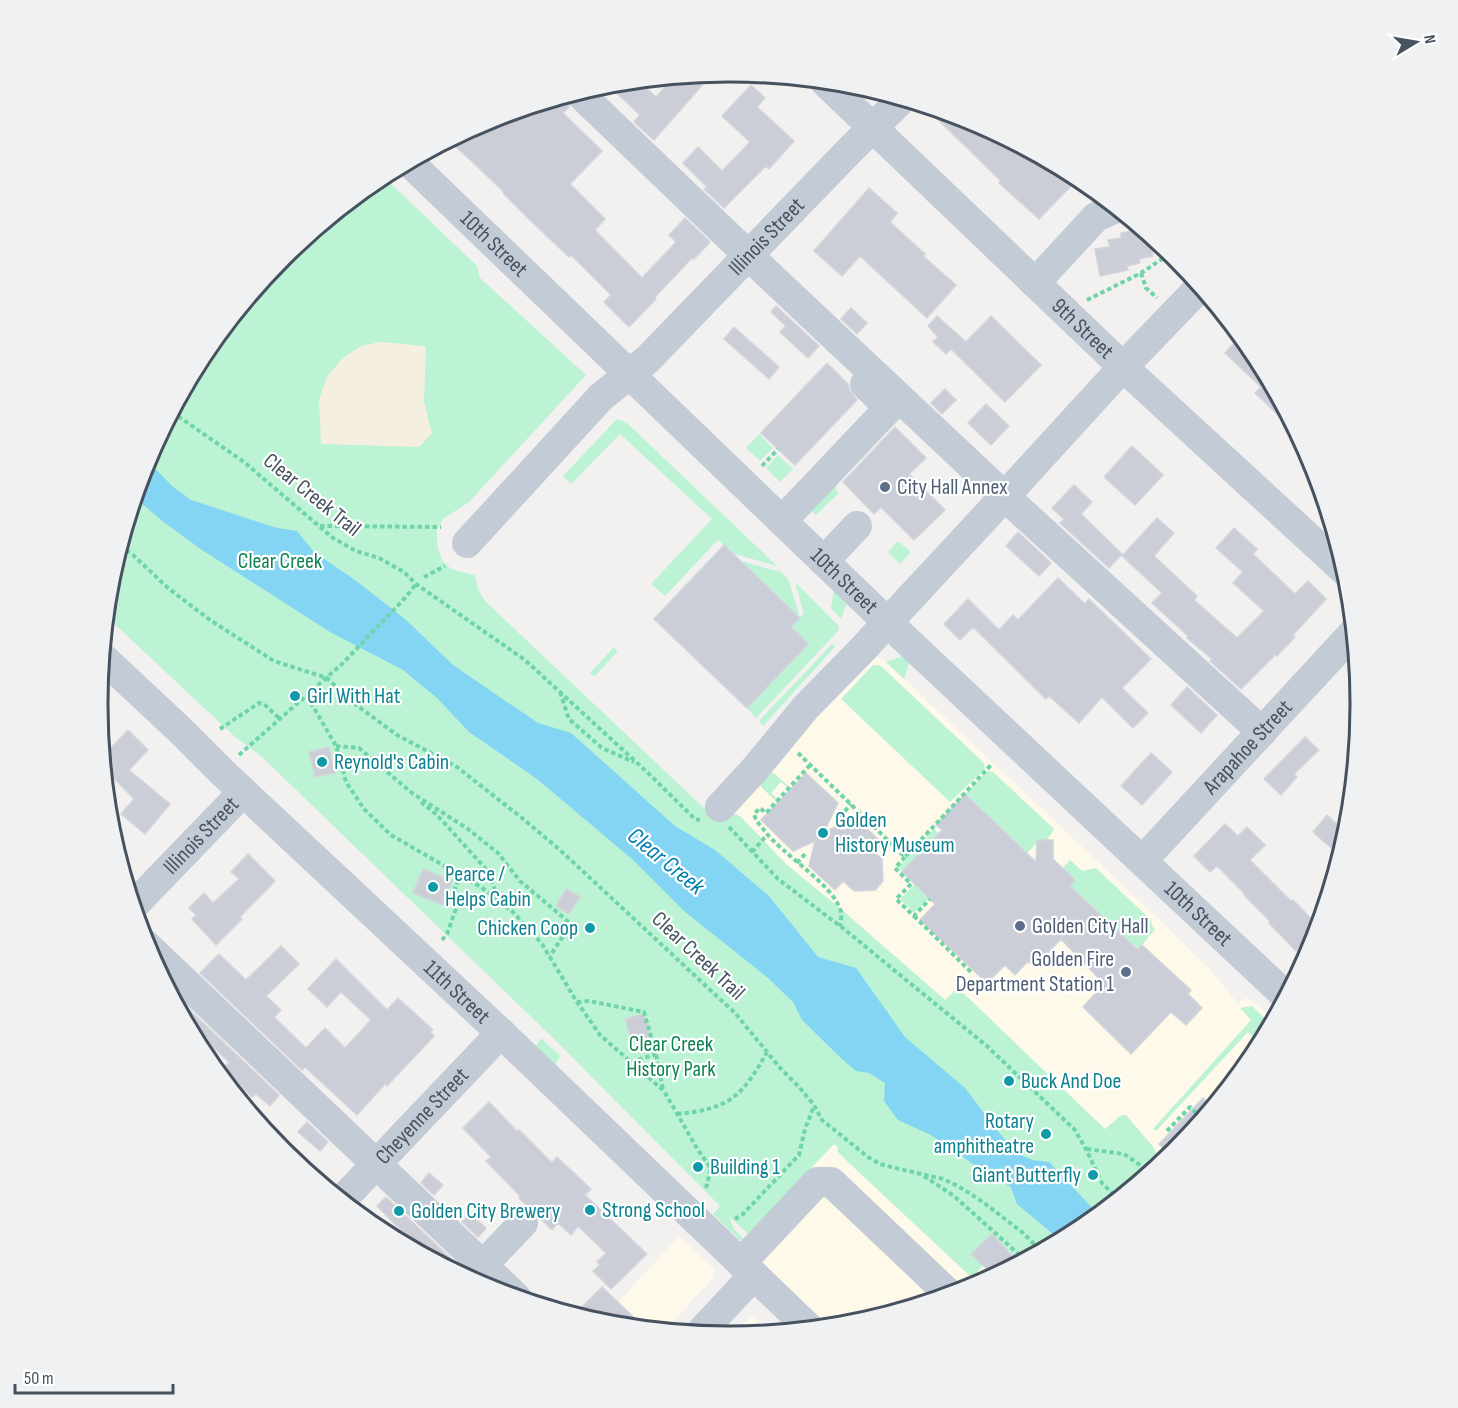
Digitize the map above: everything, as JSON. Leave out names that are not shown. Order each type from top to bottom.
[{"type":"street","name":"9th Street","points":[[835,92],[1124,367],[1333,560]]},
{"type":"street","points":[[585,100],[1005,496],[1262,732]]},
{"type":"street","name":"Illinois Street","points":[[467,543],[602,398],[648,359],[895,105]]},
{"type":"street","name":"10th Street","points":[[415,168],[887,622],[1280,990]]},
{"type":"street","points":[[1035,283],[1096,217],[1108,212]]},
{"type":"street","points":[[720,807],[806,707],[1195,293]]},
{"type":"street","points":[[782,520],[889,408],[853,373]]},
{"type":"street","points":[[824,561],[857,526]]},
{"type":"street","name":"Arapahoe Street","points":[[1143,860],[1347,641]]},
{"type":"street","name":"11th Street","points":[[109,664],[501,1033],[801,1321]]},
{"type":"street","name":"Illinois Street","points":[[139,900],[243,792]]},
{"type":"street","points":[[164,962],[500,1282]]},
{"type":"street","name":"Cheyenne Street","points":[[348,1194],[501,1033]]},
{"type":"street","points":[[706,1325],[747,1269],[817,1182],[831,1182],[942,1288]]},
{"type":"street","points":[[483,1265],[523,1223]]},
{"type":"path","points":[[1087,300],[1141,273],[1162,259]]},
{"type":"path","points":[[1141,273],[1146,288],[1159,301]]},
{"type":"path","name":"Clear Creek Trail","points":[[179,417],[244,462],[333,538],[356,551],[379,558],[404,572],[416,584],[327,678]]},
{"type":"path","points":[[762,466],[778,449]]},
{"type":"path","points":[[319,526],[441,527]]},
{"type":"path","name":"Clear Creek Trail","points":[[127,551],[168,588],[210,620],[274,662],[327,678],[396,735],[457,767],[560,850],[735,1013],[766,1052],[814,1105],[822,1120],[868,1157],[880,1164],[943,1179],[958,1186],[1022,1232],[1035,1245]]},
{"type":"path","points":[[424,578],[445,566]]},
{"type":"path","points":[[222,772],[243,750],[327,678]]},
{"type":"path","points":[[560,692],[569,719],[602,748],[639,765]]},
{"type":"path","points":[[307,696],[336,746],[346,782],[364,809],[391,835],[481,887],[513,912],[542,944],[600,1035],[664,1091]]},
{"type":"path","points":[[220,729],[259,703],[264,704],[280,719]]},
{"type":"path","points":[[336,746],[359,748],[437,815],[485,867],[498,900]]},
{"type":"path","points":[[792,747],[905,857]]},
{"type":"path","points":[[810,765],[766,813],[760,808],[754,814],[767,835],[834,897],[842,914],[840,926]]},
{"type":"path","points":[[972,973],[896,900],[911,884],[895,868],[991,765]]},
{"type":"path","points":[[412,793],[468,829],[498,853],[520,881],[571,924],[550,956]]},
{"type":"path","points":[[840,817],[851,804]]},
{"type":"path","points":[[752,852],[767,835]]},
{"type":"path","points":[[797,863],[807,852]]},
{"type":"path","points":[[442,940],[447,934],[458,903],[455,888],[461,875]]},
{"type":"path","points":[[914,916],[930,899]]},
{"type":"path","points":[[577,1002],[589,1001],[644,1012],[664,1091],[711,1168],[706,1188]]},
{"type":"path","points":[[988,1047],[1076,1130],[1102,1183],[1112,1193]]},
{"type":"path","points":[[677,1114],[705,1110],[733,1098],[756,1072],[766,1052]]},
{"type":"path","points":[[631,1062],[656,1054]]},
{"type":"path","points":[[735,1220],[799,1155],[814,1105]]},
{"type":"path","points":[[1167,1131],[1190,1107],[1196,1113]]},
{"type":"path","points":[[1086,1149],[1125,1154],[1143,1167]]},
{"type":"path","points":[[920,1173],[954,1196],[1018,1254]]},
{"type":"shaded area","points":[[879,658],[886,662],[1211,970],[1238,1004],[1245,998],[1250,999],[1267,1015],[1222,1082],[1196,1114],[1157,1154],[1126,1115],[1120,1116],[1105,1130],[958,988],[945,1000],[786,864],[740,816],[726,811],[870,662]]},
{"type":"shaded area","points":[[838,1139],[992,1234],[1013,1256],[929,1293],[850,1314],[820,1318],[740,1240]]},
{"type":"shaded area","points":[[679,1236],[714,1269],[714,1277],[672,1322],[607,1314]]},
{"type":"shaded area","points":[[753,1317],[761,1324],[743,1325]]},
{"type":"green space","name":"Clear Creek","points":[[390,183],[477,266],[480,278],[586,375],[469,502],[443,519],[437,529],[437,545],[442,560],[450,568],[475,575],[478,589],[485,601],[704,808],[715,813],[726,811],[740,816],[786,864],[945,1000],[958,988],[1105,1129],[1120,1116],[1126,1115],[1157,1154],[1107,1197],[1074,1221],[1013,1256],[991,1234],[971,1254],[983,1265],[970,1276],[849,1163],[837,1151],[838,1148],[834,1144],[748,1234],[729,1216],[734,1229],[743,1238],[740,1240],[713,1214],[720,1206],[553,1038],[261,756],[234,736],[113,623],[119,583],[140,504],[172,429],[191,393],[236,326],[262,294],[319,237]]},
{"type":"green space","points":[[618,419],[628,424],[777,566],[734,554],[718,540],[665,596],[651,584],[712,519],[620,434],[571,484],[563,476]]},
{"type":"green space","points":[[759,434],[773,448],[760,461],[746,448]]},
{"type":"green space","points":[[778,455],[793,469],[780,482],[766,468]]},
{"type":"green space","points":[[833,483],[837,488],[835,490],[839,493],[816,515],[810,510]]},
{"type":"green space","points":[[898,541],[911,552],[900,564],[888,552]]},
{"type":"green space","points":[[740,561],[781,572],[788,579],[800,617]]},
{"type":"green space","points":[[795,582],[839,626],[838,631],[756,718],[747,708],[808,644],[791,627],[804,614]]},
{"type":"green space","points":[[834,590],[847,603],[841,619],[831,608]]},
{"type":"green space","points":[[832,644],[835,647],[763,726],[759,721]]},
{"type":"green space","points":[[614,647],[618,651],[594,677],[590,673]]},
{"type":"green space","points":[[905,655],[910,660],[904,679],[886,662]]},
{"type":"green space","points":[[873,665],[881,666],[984,763],[985,769],[950,802],[841,699]]},
{"type":"green space","points":[[988,771],[993,772],[1054,829],[1047,840],[1037,840],[1037,843],[1027,853],[965,794]]},
{"type":"green space","points":[[771,773],[774,773],[788,786],[781,782],[771,793],[776,798],[775,800],[761,787],[761,783]]},
{"type":"green space","points":[[934,829],[939,833],[902,872],[898,868]]},
{"type":"green space","points":[[1070,860],[1082,871],[1096,868],[1151,920],[1155,929],[1138,950],[1070,886],[1075,880],[1063,868]]},
{"type":"green space","points":[[915,884],[929,898],[914,913],[900,899]]},
{"type":"green space","points":[[1252,1006],[1265,1018],[1253,1037],[1248,1032],[1156,1131],[1153,1129],[1251,1020],[1240,1008]]},
{"type":"green space","points":[[541,1038],[560,1056],[553,1069],[535,1051]]},
{"type":"sand","points":[[380,342],[426,347],[424,402],[432,433],[419,447],[321,444],[319,400],[327,377],[342,359],[361,346]]},
{"type":"water","name":"Clear Creek","points":[[154,468],[172,486],[191,500],[277,528],[297,531],[314,552],[405,619],[453,665],[538,723],[571,733],[675,826],[715,850],[769,896],[818,957],[856,968],[905,1037],[965,1088],[1016,1153],[1033,1160],[1049,1162],[1092,1208],[1053,1234],[1017,1204],[1011,1188],[993,1172],[976,1166],[931,1135],[898,1120],[884,1101],[885,1083],[869,1073],[856,1071],[843,1060],[802,1020],[793,1002],[768,978],[684,911],[632,859],[537,779],[469,732],[437,698],[403,670],[330,632],[202,550],[141,503]]},
{"type":"building","points":[[704,83],[654,140],[634,122],[640,115],[616,93],[647,88],[656,97],[666,86]]},
{"type":"building","points":[[751,85],[765,98],[757,107],[794,141],[769,169],[766,166],[724,208],[704,189],[707,187],[683,163],[698,147],[722,171],[750,142],[722,116]]},
{"type":"building","points":[[567,104],[569,107],[563,113],[602,151],[570,184],[605,219],[595,230],[642,278],[676,242],[669,235],[685,218],[710,242],[694,259],[692,258],[629,327],[604,302],[611,295],[571,255],[569,257],[532,222],[456,146],[529,115]]},
{"type":"building","points":[[936,118],[1004,147],[1072,186],[1039,219],[999,183],[1001,181]]},
{"type":"building","points":[[869,188],[897,213],[890,222],[925,254],[923,256],[956,285],[927,318],[860,256],[842,276],[814,251]]},
{"type":"building","points":[[1131,231],[1153,251],[1153,256],[1139,259],[1140,263],[1127,266],[1128,270],[1100,276],[1095,249],[1110,247],[1108,240],[1121,238],[1121,233]]},
{"type":"building","points":[[776,306],[819,346],[808,358],[780,332],[786,326],[771,312]]},
{"type":"building","points":[[851,308],[867,323],[857,334],[841,319]]},
{"type":"building","points":[[937,316],[966,342],[991,316],[1041,365],[1005,402],[951,349],[946,354],[933,342],[938,337],[928,326]]},
{"type":"building","points":[[734,327],[779,367],[769,379],[724,339]]},
{"type":"building","points":[[1234,343],[1279,416],[1255,393],[1261,387],[1225,353]]},
{"type":"building","points":[[827,363],[848,384],[857,400],[795,465],[761,433]]},
{"type":"building","points":[[945,389],[956,400],[942,414],[931,403]]},
{"type":"building","points":[[986,404],[1009,426],[991,445],[968,423]]},
{"type":"building","name":"City Hall Annex","points":[[895,427],[926,458],[909,474],[945,510],[914,540],[881,507],[874,514],[843,482]]},
{"type":"building","points":[[1132,446],[1163,475],[1135,505],[1104,477]]},
{"type":"building","points":[[1074,485],[1092,502],[1081,514],[1122,554],[1109,568],[1060,523],[1064,519],[1052,508]]},
{"type":"building","points":[[1157,518],[1174,533],[1154,556],[1197,596],[1194,600],[1237,638],[1264,611],[1233,583],[1243,572],[1216,548],[1234,528],[1257,549],[1253,554],[1295,594],[1308,581],[1326,599],[1293,635],[1295,637],[1241,689],[1152,603],[1162,593],[1122,556]]},
{"type":"building","points":[[1018,532],[1051,563],[1039,576],[1006,546]]},
{"type":"building","points":[[724,545],[800,618],[791,627],[808,644],[747,708],[654,619]]},
{"type":"building","points":[[1058,578],[1085,604],[1089,599],[1151,659],[1122,688],[1148,713],[1133,728],[1102,697],[1079,723],[1049,696],[1046,699],[973,627],[960,640],[944,624],[968,599],[999,630],[1013,615],[1018,620]]},
{"type":"building","points":[[1187,687],[1217,715],[1201,733],[1171,705]]},
{"type":"building","points":[[128,730],[148,750],[129,770],[170,804],[145,834],[121,814],[134,799],[112,776],[109,746],[111,748]]},
{"type":"building","points":[[1305,737],[1319,750],[1294,774],[1297,777],[1281,795],[1264,779]]},
{"type":"building","name":"Reynold's Cabin","points":[[329,747],[335,773],[315,777],[309,752]]},
{"type":"building","points":[[1151,753],[1172,772],[1142,805],[1121,786]]},
{"type":"building","name":"Golden History Museum","points":[[806,773],[838,803],[824,832],[856,818],[882,843],[874,852],[882,859],[883,881],[875,890],[854,891],[843,881],[835,890],[809,866],[815,841],[793,851],[761,820]]},
{"type":"building","name":"Golden City Hall","points":[[965,794],[1036,862],[1037,840],[1053,840],[1053,859],[1075,880],[1070,886],[1138,950],[1142,945],[1191,990],[1188,994],[1202,1008],[1186,1025],[1171,1012],[1131,1054],[1083,1007],[1104,984],[1061,939],[1034,967],[1028,961],[1015,975],[1005,965],[987,983],[920,920],[935,904],[902,872],[942,830],[936,825]]},
{"type":"building","points":[[1327,815],[1339,826],[1333,850],[1313,832]]},
{"type":"building","points":[[1225,824],[1238,836],[1247,827],[1265,845],[1250,860],[1312,920],[1301,947],[1296,951],[1217,866],[1210,872],[1194,856]]},
{"type":"building","points":[[248,854],[275,881],[216,945],[192,919],[196,915],[189,908],[204,893],[213,903],[239,879],[231,872]]},
{"type":"building","name":"Pearce / Helps Cabin","points":[[423,869],[452,881],[443,905],[413,893]]},
{"type":"building","points":[[566,889],[580,897],[569,914],[556,906]]},
{"type":"building","points":[[281,946],[299,964],[266,996],[281,1010],[274,1017],[306,1048],[325,1028],[345,1048],[371,1020],[341,992],[327,1007],[308,989],[336,959],[387,1010],[398,998],[433,1030],[430,1032],[434,1036],[357,1115],[305,1067],[302,1070],[200,973],[219,954],[246,980]]},
{"type":"building","points":[[187,1008],[279,1095],[270,1106],[256,1094],[252,1097],[235,1080],[225,1067],[229,1062],[208,1042]]},
{"type":"building","points":[[644,1014],[650,1036],[632,1042],[625,1019]]},
{"type":"building","points":[[1203,1098],[1206,1101],[1163,1148],[1159,1144]]},
{"type":"building","points":[[489,1102],[552,1163],[557,1157],[591,1189],[585,1195],[647,1254],[611,1289],[593,1271],[600,1265],[597,1262],[606,1253],[578,1226],[571,1235],[558,1223],[552,1230],[486,1161],[491,1157],[463,1128]]},
{"type":"building","points":[[307,1122],[328,1142],[320,1151],[298,1132]]},
{"type":"building","points":[[429,1173],[443,1185],[434,1195],[421,1183]]},
{"type":"building","points":[[386,1197],[452,1260],[405,1234],[377,1206]]},
{"type":"building","points":[[470,1214],[486,1228],[478,1237],[462,1222]]},
{"type":"building","points":[[992,1234],[1013,1256],[987,1269],[971,1254]]},
{"type":"building","points":[[602,1287],[634,1318],[608,1314],[582,1307]]},
{"type":"place","name":"City Hall Annex","points":[[885,487]]},
{"type":"place","name":"Girl With Hat","points":[[295,696]]},
{"type":"place","name":"Reynold's Cabin","points":[[322,762]]},
{"type":"place","name":"Golden History Museum","points":[[823,833]]},
{"type":"place","name":"Pearce / Helps Cabin","points":[[433,887]]},
{"type":"place","name":"Golden City Hall","points":[[1020,926]]},
{"type":"place","name":"Chicken Coop","points":[[590,928]]},
{"type":"place","name":"Golden Fire Department Station 1","points":[[1126,972]]},
{"type":"place","name":"Buck And Doe","points":[[1009,1081]]},
{"type":"place","name":"Rotary amphitheatre","points":[[1046,1134]]},
{"type":"place","name":"Building 1","points":[[698,1167]]},
{"type":"place","name":"Giant Butterfly","points":[[1093,1175]]},
{"type":"place","name":"Strong School","points":[[590,1210]]},
{"type":"place","name":"Golden City Brewery","points":[[399,1211]]},
{"type":"park label","name":"Clear Creek History Park","points":[[671,1056]]}]
